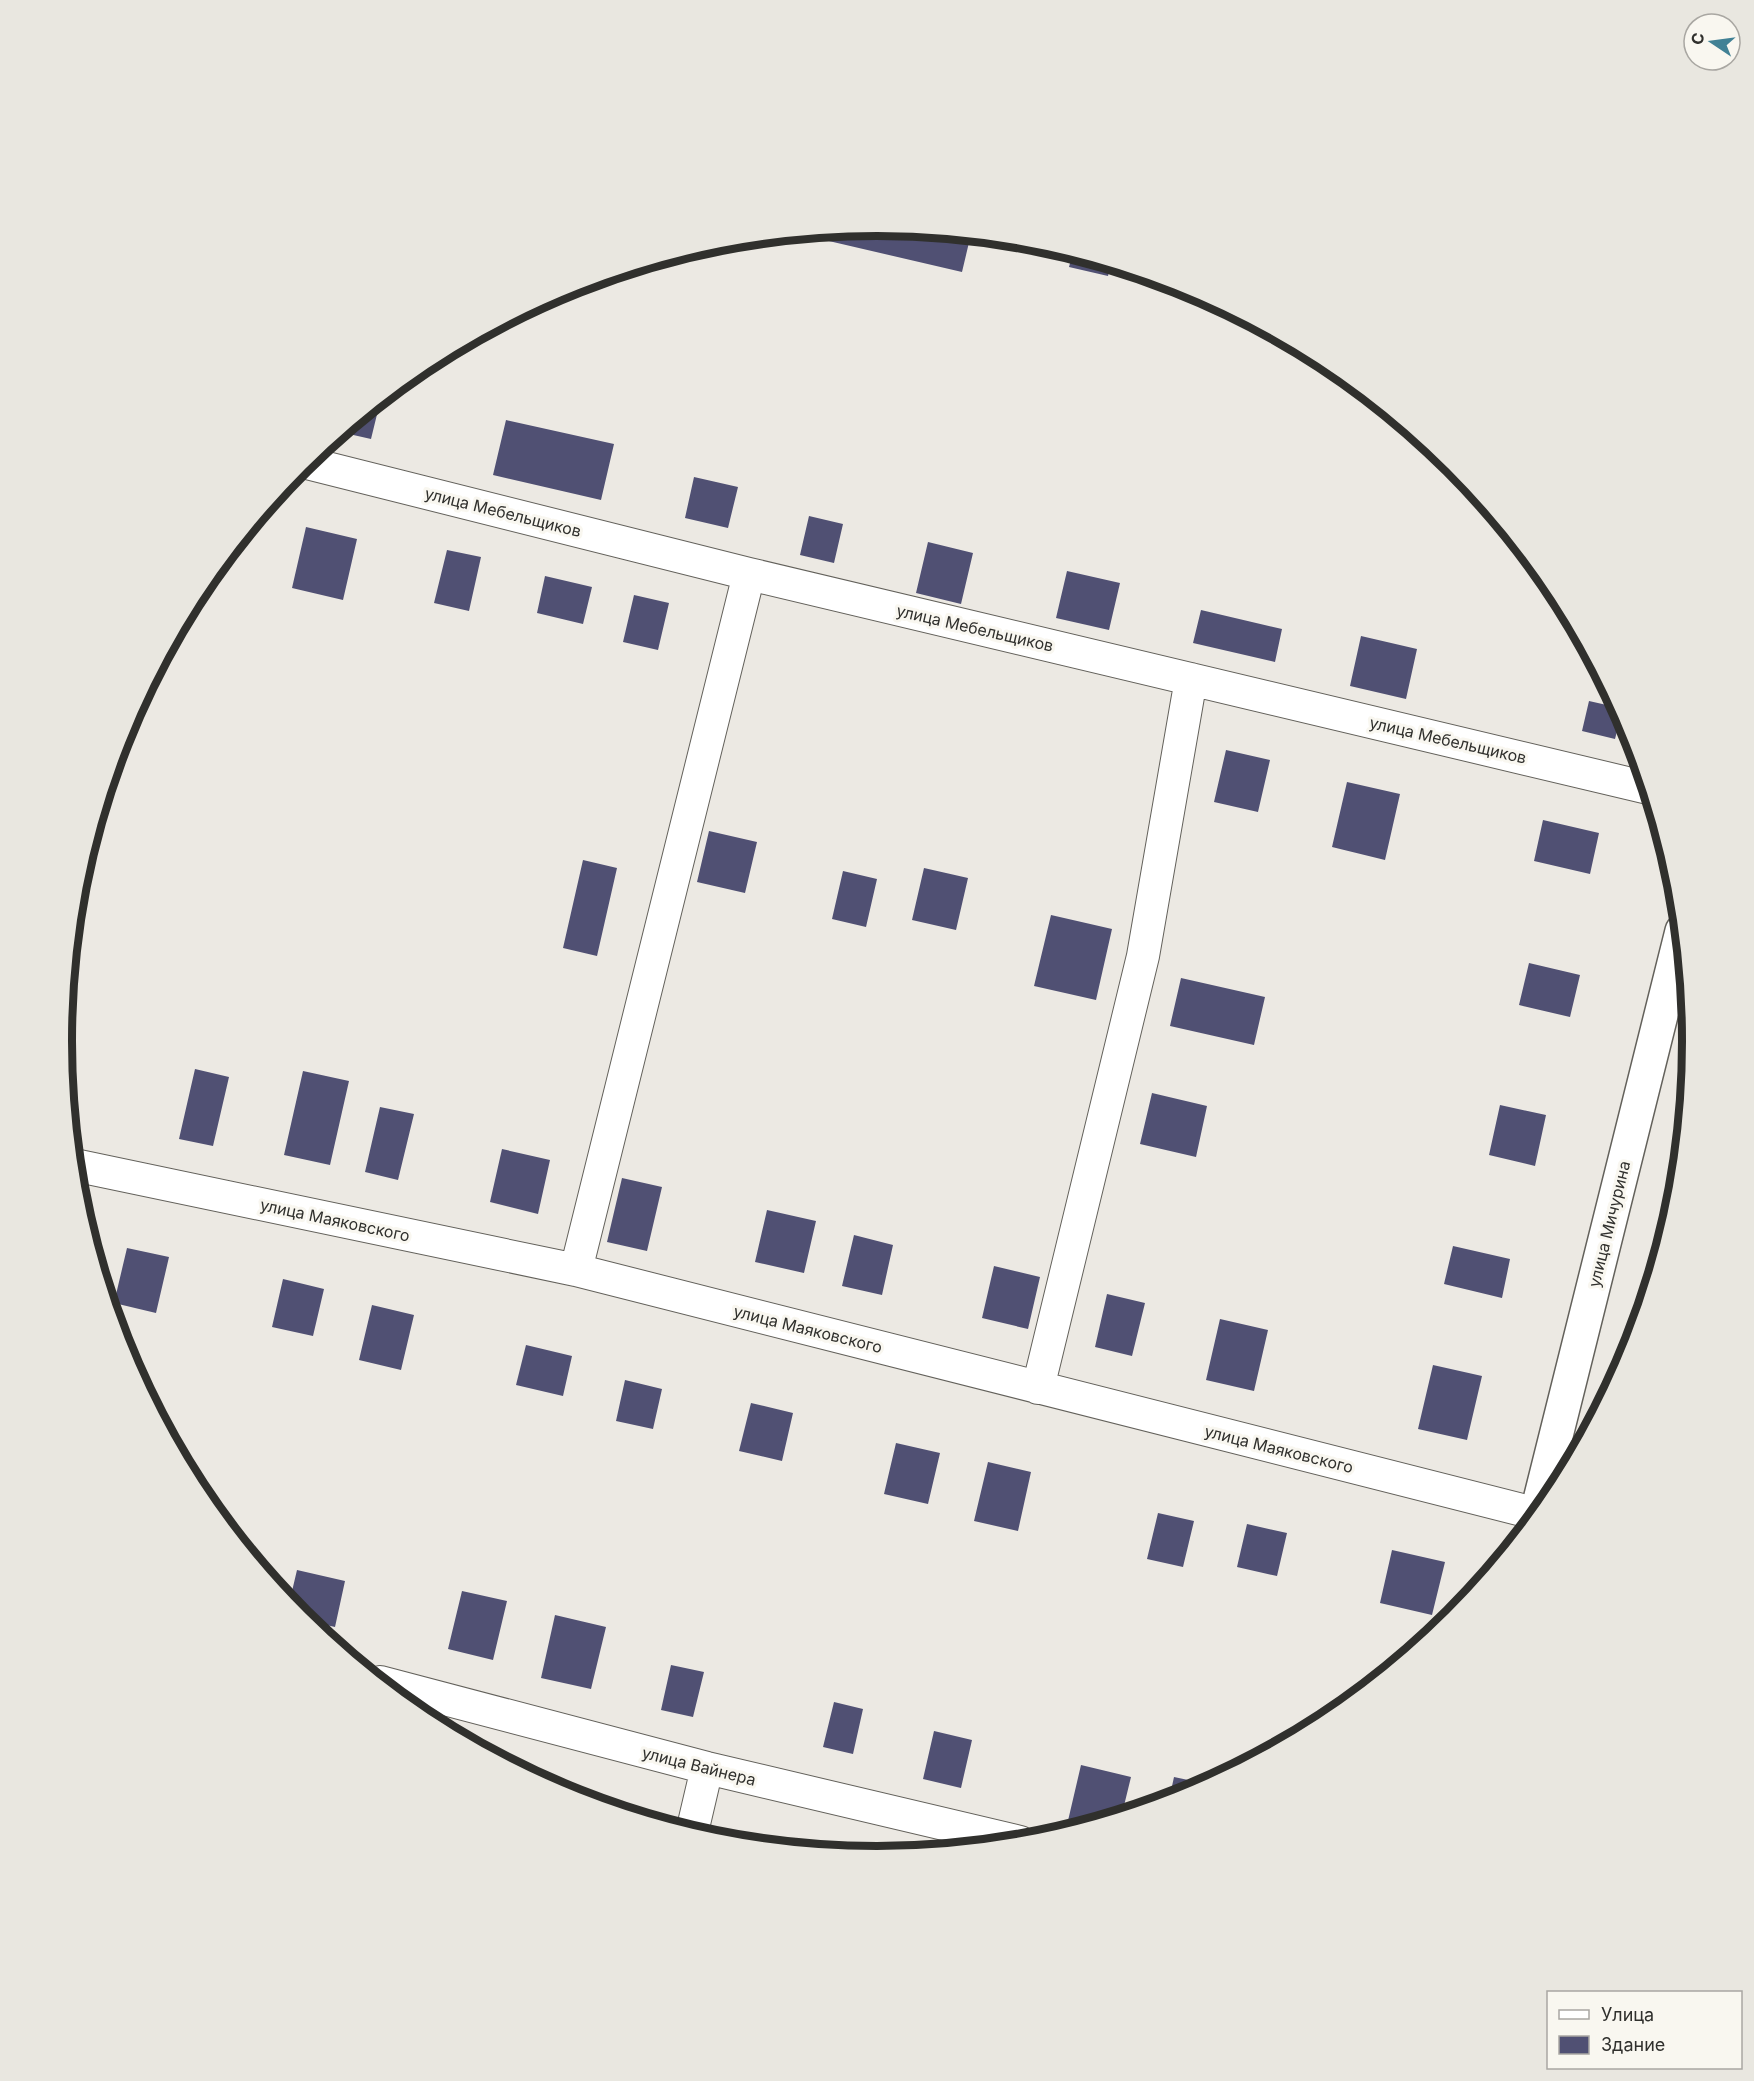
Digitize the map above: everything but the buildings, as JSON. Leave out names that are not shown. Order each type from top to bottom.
[{"type":"street","name":"улица Мебельщиков","points":[[314,465],[749,574],[1640,786]]},
{"type":"street","points":[[576,1270],[749,574]]},
{"type":"street","points":[[1038,1388],[1143,956],[1191,679]]},
{"type":"street","name":"улица Мичурина","points":[[1542,1493],[1677,953]]},
{"type":"street","name":"улица Маяковского","points":[[82,1167],[576,1270],[1529,1513]]},
{"type":"street","name":"улица Вайнера","points":[[398,1687],[707,1768],[997,1836]]},
{"type":"street","points":[[694,1824],[707,1768]]}]
